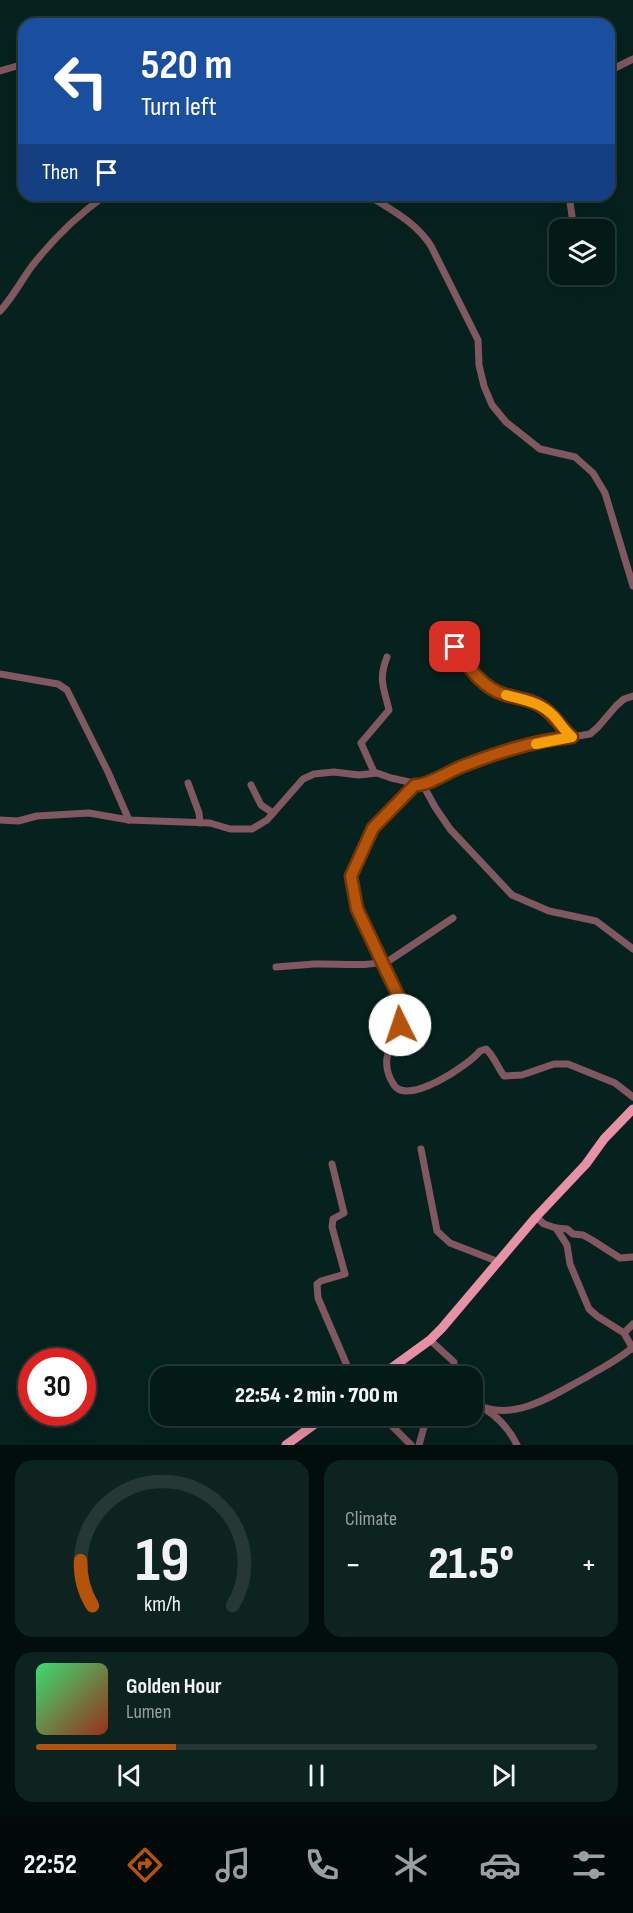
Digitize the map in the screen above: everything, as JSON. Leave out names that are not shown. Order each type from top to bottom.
[{"type":"main road","points":[[394,1366],[430,1340],[536,1217],[568,1185],[604,1139],[633,1109]]},
{"type":"main road","points":[[286,1445],[302,1440],[316,1426]]},
{"type":"street","points":[[615,68],[633,59]]},
{"type":"street","points":[[0,71],[18,66]]},
{"type":"street","points":[[0,311],[14,296],[40,256],[68,227],[99,201]]},
{"type":"street","points":[[378,201],[405,218],[426,237],[478,340],[479,365],[492,405],[506,422],[540,449],[575,457],[593,473],[605,493],[633,586]]},
{"type":"street","points":[[570,201],[572,219]]},
{"type":"street","points":[[448,626],[455,647],[484,684],[503,694],[542,706],[572,737]]},
{"type":"street","points":[[374,772],[361,743],[388,710],[381,682],[382,669],[387,657]]},
{"type":"street","points":[[0,674],[58,684],[67,690],[129,820]]},
{"type":"street","points":[[633,696],[616,706],[595,730],[584,736],[543,742],[484,758],[419,785],[373,828],[351,876],[357,909],[403,1006],[400,1025],[387,1053],[389,1075],[395,1087],[401,1091],[410,1091],[436,1083],[486,1049],[504,1076],[522,1075],[554,1064],[568,1064],[615,1083],[633,1097]]},
{"type":"street","points":[[0,820],[89,813],[129,820],[210,823],[230,829],[252,829],[262,824],[303,779],[314,774],[334,772],[359,775],[374,772],[419,785],[450,829],[512,895],[549,911],[596,921],[633,949]]},
{"type":"street","points":[[188,783],[199,813],[200,823]]},
{"type":"street","points":[[251,785],[261,805],[273,813]]},
{"type":"street","points":[[276,967],[383,962],[424,939],[453,918]]},
{"type":"street","points":[[421,1149],[437,1231],[450,1243],[499,1262]]},
{"type":"street","points":[[332,1164],[344,1213],[333,1220],[332,1227],[345,1274],[317,1284],[318,1298],[347,1366]]},
{"type":"street","points":[[536,1217],[544,1224],[583,1235],[621,1258],[633,1257]]},
{"type":"street","points":[[483,1407],[505,1410],[529,1407],[609,1365],[633,1349],[624,1333],[589,1309],[570,1264],[567,1245],[556,1228]]},
{"type":"street","points":[[624,1333],[633,1324]]},
{"type":"street","points":[[430,1340],[454,1362],[454,1366]]},
{"type":"street","points":[[483,1409],[498,1419],[517,1445]]},
{"type":"street","points":[[392,1426],[411,1445]]},
{"type":"street","points":[[419,1445],[424,1426]]},
{"type":"slow traffic","points":[[506,695],[542,706],[572,737],[536,744]]},
{"type":"route","points":[[400,1025],[403,1006],[357,909],[351,876],[373,828],[415,785],[423,785],[484,758],[543,742],[572,737],[542,706],[495,691],[484,684],[455,647]]}]
